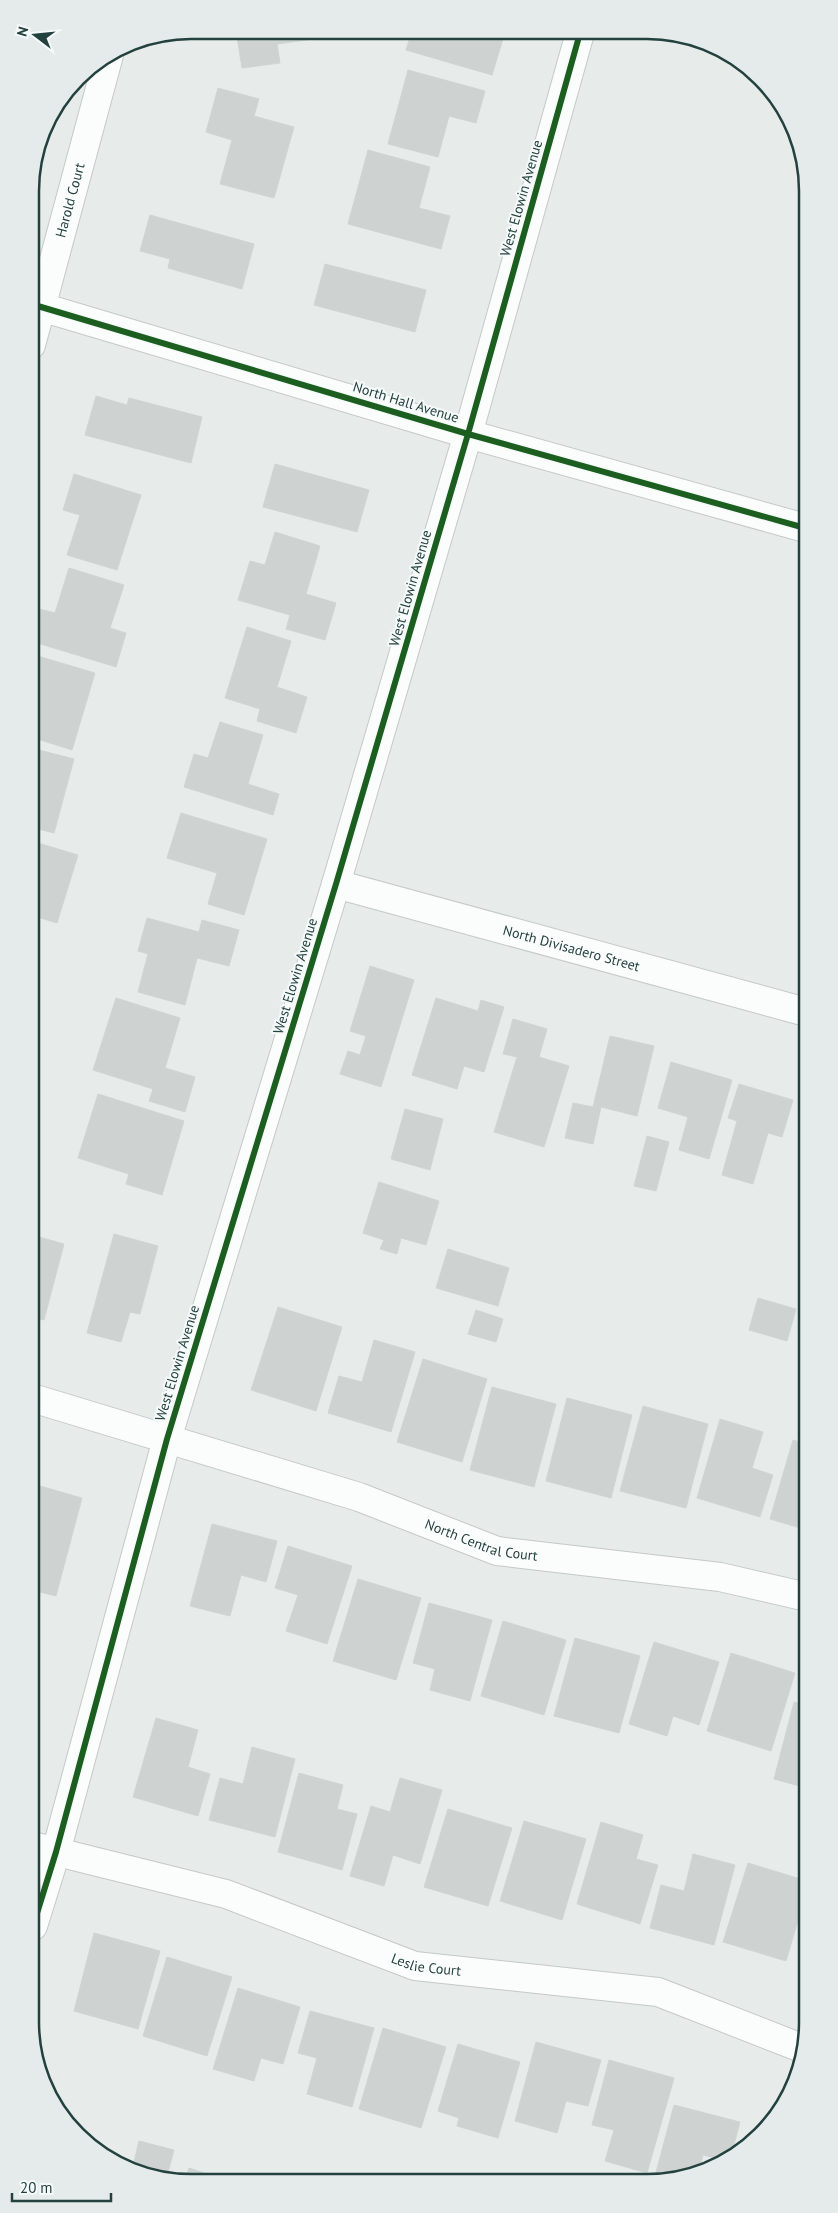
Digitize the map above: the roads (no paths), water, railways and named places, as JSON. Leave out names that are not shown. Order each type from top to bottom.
[{"type":"street","name":"West Elowin Avenue","points":[[39,1884],[44,1849],[166,1439],[336,884],[468,434],[578,39]]},
{"type":"street","name":"Harold Court","points":[[39,296],[106,64]]},
{"type":"street","name":"North Hall Avenue","points":[[39,307],[468,434],[799,526]]},
{"type":"street","name":"North Divisadero Street","points":[[336,884],[799,1010]]},
{"type":"street","name":"North Central Court","points":[[39,1400],[360,1497],[497,1551],[720,1577],[799,1595]]},
{"type":"street","name":"Leslie Court","points":[[44,1849],[226,1894],[415,1966],[658,1992],[797,2045]]}]
